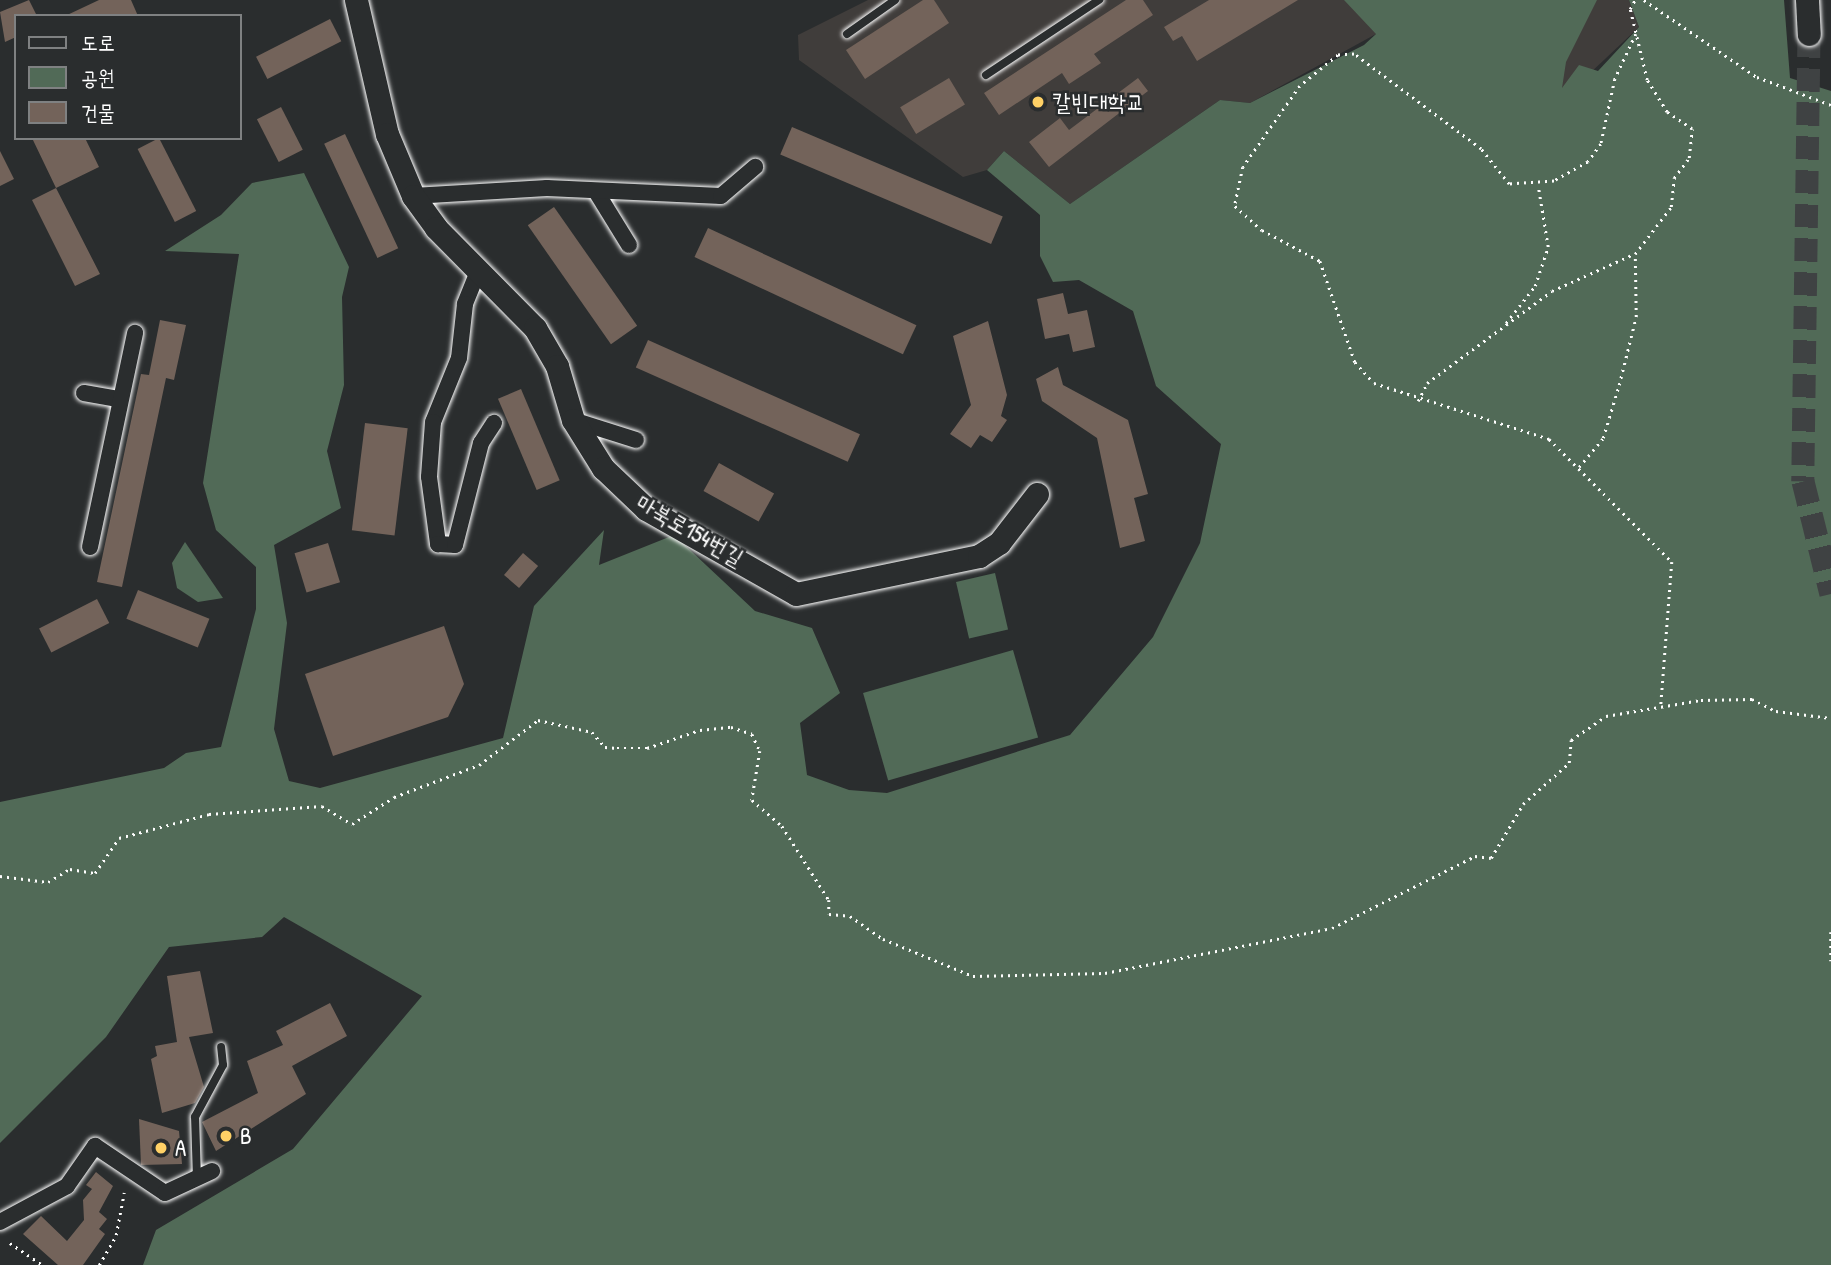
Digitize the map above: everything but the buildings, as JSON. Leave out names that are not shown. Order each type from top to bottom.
[{"type":"street","name":"마북로154번길","points":[[356,0],[387,134],[413,197],[535,328],[557,366],[573,420],[603,468],[646,509],[796,594],[830,592],[979,556],[999,543],[1037,494]]},
{"type":"street","points":[[1807,0],[1809,34]]},
{"type":"street","points":[[413,197],[547,188],[597,193],[720,196],[755,167]]},
{"type":"street","points":[[597,193],[629,245]]},
{"type":"street","points":[[479,269],[464,304],[459,358],[433,422],[429,477],[439,544],[455,545],[481,443],[494,423]]},
{"type":"street","points":[[90,547],[135,332]]},
{"type":"street","points":[[84,393],[119,399]]},
{"type":"street","points":[[573,420],[636,440]]},
{"type":"street","points":[[0,1222],[67,1186],[95,1146],[164,1193],[212,1171]]},
{"type":"lane","points":[[847,34],[895,0]]},
{"type":"lane","points":[[986,75],[1099,0]]},
{"type":"lane","points":[[197,1179],[195,1117],[223,1065],[221,1047]]},
{"type":"path","points":[[1418,401],[1427,383],[1552,291],[1635,254],[1671,207],[1692,129],[1667,112],[1647,80],[1630,9],[1635,0]]},
{"type":"path","points":[[1644,0],[1757,77],[1831,105]]},
{"type":"path","points":[[1636,34],[1615,79],[1601,144],[1588,162],[1538,185],[1509,184],[1481,149],[1354,54],[1338,55],[1308,77],[1243,167],[1235,206],[1262,230],[1320,261],[1355,362],[1374,383],[1418,401],[1549,439],[1580,467],[1671,562],[1661,706]]},
{"type":"path","points":[[1502,329],[1535,286],[1548,247],[1538,185]]},
{"type":"path","points":[[1580,467],[1603,438],[1619,385],[1636,317],[1635,254]]},
{"type":"path","points":[[0,876],[48,882],[70,869],[95,873],[119,838],[209,814],[322,806],[352,824],[394,797],[480,765],[538,720],[592,732],[605,747],[617,748],[656,747],[678,735],[731,727],[752,734],[760,751],[752,800],[782,826],[829,900],[829,914],[850,916],[883,940],[973,976],[1105,973],[1332,928],[1475,856],[1491,858],[1523,804],[1569,763],[1571,740],[1606,716],[1661,706],[1752,699],[1776,711],[1831,718]]},
{"type":"path","points":[[1831,932],[1831,961]]},
{"type":"path","points":[[99,1265],[116,1235],[124,1193]]},
{"type":"path","points":[[10,1243],[43,1265]]},
{"type":"shaded area","name":"칼빈대학교","points":[[868,0],[1629,0],[1639,27],[1536,124],[1376,34],[1250,103],[1220,100],[1070,204],[1004,151],[987,170],[963,177],[799,60],[798,35]]},
{"type":"green space","points":[[1344,0],[1597,0],[1566,62],[1562,88],[1579,65],[1598,71],[1639,27],[1629,0],[1784,0],[1790,78],[1831,91],[1831,1265],[143,1265],[156,1230],[293,1149],[422,996],[284,917],[262,937],[169,947],[106,1037],[0,1143],[0,802],[164,768],[186,753],[221,747],[256,609],[256,567],[216,530],[203,483],[239,254],[165,251],[221,215],[252,183],[304,173],[349,267],[342,297],[344,385],[327,451],[341,508],[274,545],[287,623],[274,729],[289,781],[320,788],[503,738],[534,606],[604,530],[599,565],[674,535],[755,611],[812,628],[840,693],[800,723],[807,775],[849,790],[887,793],[1070,735],[1153,637],[1200,543],[1221,444],[1156,386],[1133,311],[1079,280],[1053,282],[1040,256],[1040,215],[987,170],[1004,151],[1070,204],[1220,100],[1250,103],[1364,45],[1376,34]]},
{"type":"green space","points":[[185,542],[223,598],[198,602],[177,588],[172,563]]},
{"type":"green space","points":[[995,573],[1008,630],[969,639],[956,582]]},
{"type":"green space","points":[[1013,650],[1038,737],[888,780],[863,693]]},
{"type":"tunnel","points":[[1809,34],[1803,481],[1831,594]]},
{"type":"place","name":"칼빈대학교","points":[[1038,102]]},
{"type":"place","name":"B","points":[[226,1136]]},
{"type":"place","name":"A","points":[[161,1148]]}]
